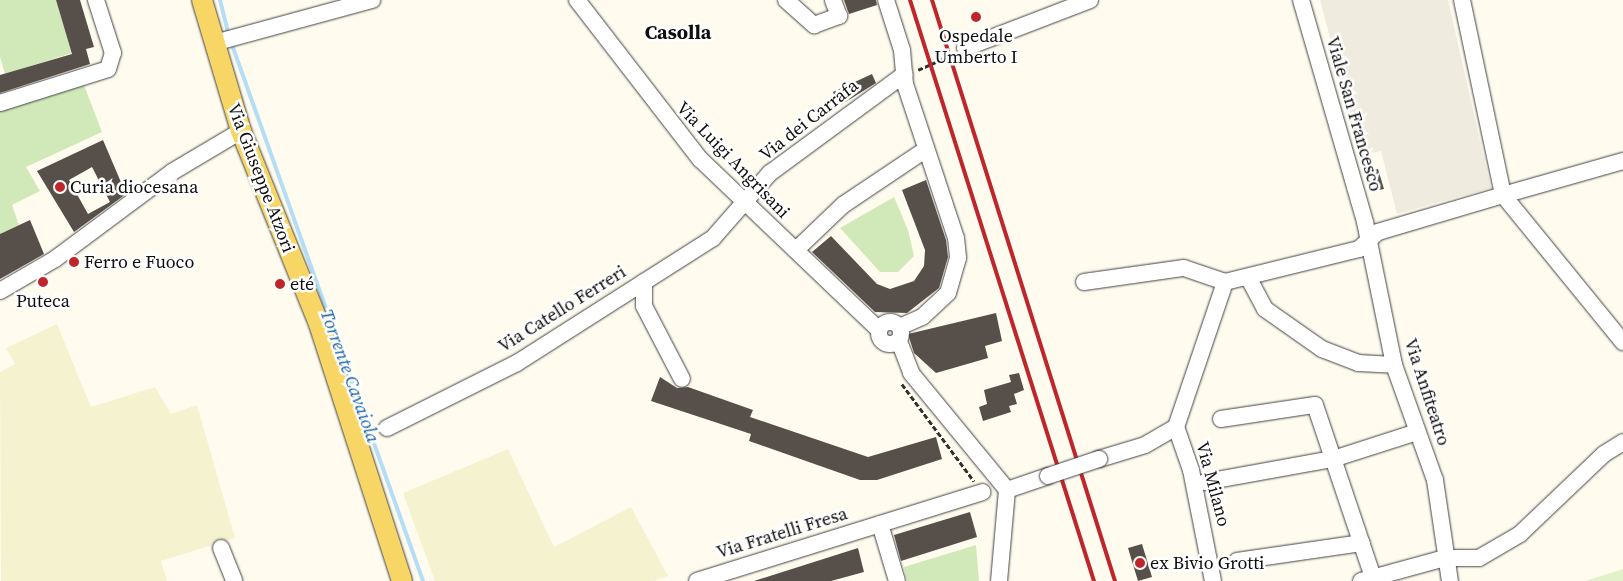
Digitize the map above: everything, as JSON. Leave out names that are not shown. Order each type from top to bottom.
[{"type":"main road","name":"Via Giuseppe Atzori","points":[[202,0],[218,42],[241,132],[319,324],[402,581]]},
{"type":"street","points":[[0,103],[108,69],[113,54],[96,0]]},
{"type":"street","points":[[218,42],[372,0]]},
{"type":"street","points":[[786,0],[814,25],[839,16],[833,0]]},
{"type":"street","points":[[886,0],[925,150],[956,238],[958,258],[948,293],[922,317],[891,335]]},
{"type":"street","points":[[965,48],[1090,0]]},
{"type":"street","name":"Viale San Francesco","points":[[1301,0],[1368,239]]},
{"type":"street","points":[[1462,0],[1503,195],[1623,342]]},
{"type":"street","name":"Via Luigi Angrisani","points":[[588,3],[632,66],[668,124],[745,205],[797,249],[891,335],[911,373],[1007,490]]},
{"type":"street","name":"Via dei Carrafa","points":[[745,205],[770,173],[905,74]]},
{"type":"street","points":[[0,291],[55,259],[172,172],[241,132]]},
{"type":"street","points":[[797,249],[843,205],[925,150]]},
{"type":"street","points":[[1084,282],[1184,268],[1225,282],[1248,277],[1359,249],[1368,239],[1503,195],[1623,162]]},
{"type":"street","name":"Via Catello Ferreri","points":[[387,428],[517,363],[713,238],[745,205]]},
{"type":"street","name":"Via Anfiteatro","points":[[1368,239],[1394,365],[1435,480],[1445,558],[1450,581]]},
{"type":"street","points":[[1248,277],[1265,309],[1322,349],[1358,363],[1394,365]]},
{"type":"street","points":[[644,282],[644,306],[682,378]]},
{"type":"street","points":[[999,581],[1007,490],[1145,445],[1176,427],[1225,282]]},
{"type":"street","points":[[1221,419],[1315,405],[1362,543],[1367,579],[1445,558],[1479,558],[1520,534],[1604,454],[1623,442]]},
{"type":"street","name":"Via Milano","points":[[1176,427],[1191,470],[1214,581]]},
{"type":"street","points":[[1205,482],[1334,459],[1417,432]]},
{"type":"street","name":"Via Fratelli Fresa","points":[[697,581],[982,492]]},
{"type":"street","points":[[880,524],[897,581]]},
{"type":"street","points":[[1237,561],[1362,543]]},
{"type":"street","points":[[220,548],[234,581]]},
{"type":"path","points":[[931,67],[949,56]]},
{"type":"path","points":[[911,373],[900,386],[982,492]]},
{"type":"shaded area","points":[[1320,0],[1448,0],[1491,188],[1397,214],[1381,151],[1361,156]]},
{"type":"shaded area","points":[[57,324],[91,407],[155,387],[171,414],[197,405],[235,538],[161,561],[167,581],[1,581],[0,372],[15,364],[6,348]]},
{"type":"shaded area","points":[[508,449],[554,547],[631,507],[668,576],[654,581],[435,581],[403,493]]},
{"type":"green space","points":[[0,0],[56,0],[72,53],[5,74],[0,57]]},
{"type":"green space","points":[[84,85],[102,132],[26,167],[40,191],[12,205],[19,225],[0,234],[0,111]]},
{"type":"green space","points":[[894,197],[908,230],[914,256],[898,272],[880,272],[840,228]]},
{"type":"green space","points":[[976,545],[979,581],[907,581],[904,567]]},
{"type":"green space","points":[[1623,569],[1623,581],[1585,581]]},
{"type":"building","points":[[56,0],[80,0],[94,47],[86,49],[90,64],[0,93],[0,75],[72,54]]},
{"type":"building","points":[[844,0],[876,0],[877,5],[849,14]]},
{"type":"building","points":[[872,74],[876,83],[839,106],[833,92]]},
{"type":"building","name":"Curia diocesana","points":[[103,140],[126,194],[74,232],[37,171]],"holes":[[[92,167],[110,202],[88,214],[69,180]]]},
{"type":"building","points":[[1378,169],[1384,189],[1374,191],[1369,171]]},
{"type":"building","points":[[926,180],[946,240],[948,257],[939,288],[907,313],[875,312],[812,252],[831,236],[877,284],[890,289],[914,281],[924,266],[925,250],[902,190]]},
{"type":"building","points":[[30,220],[44,254],[0,279],[0,234]]},
{"type":"building","points":[[996,313],[1002,341],[985,346],[988,358],[936,373],[914,353],[908,334]]},
{"type":"building","points":[[1019,373],[1024,390],[1014,394],[1017,404],[1009,406],[1011,412],[983,421],[979,407],[987,404],[984,390],[1011,382],[1009,375]]},
{"type":"building","points":[[660,377],[677,388],[688,387],[753,410],[750,417],[868,457],[936,437],[942,459],[877,480],[860,480],[749,441],[751,434],[651,401]]},
{"type":"building","points":[[970,512],[977,537],[901,561],[894,535]]},
{"type":"building","name":"ex Bivio Grotti","points":[[1142,544],[1152,577],[1138,581],[1128,548]]},
{"type":"building","points":[[858,548],[864,572],[831,581],[754,581]]},
{"type":"waterway","name":"Torrente Cavaiola","points":[[220,0],[229,35]]},
{"type":"waterway","name":"Torrente Cavaiola","points":[[231,42],[423,581]]},
{"type":"railway","points":[[910,0],[1094,581]]},
{"type":"railway","points":[[932,0],[1115,581]]},
{"type":"place","name":"Ospedale Umberto I","points":[[976,17]]},
{"type":"place","name":"Curia diocesana","points":[[60,187]]},
{"type":"place","name":"Ferro e Fuoco","points":[[74,262]]},
{"type":"place","name":"Puteca","points":[[43,282]]},
{"type":"place","name":"eté","points":[[280,284]]},
{"type":"place","name":"ex Bivio Grotti","points":[[1140,563]]},
{"type":"district","name":"Casolla","points":[[678,32]]}]
